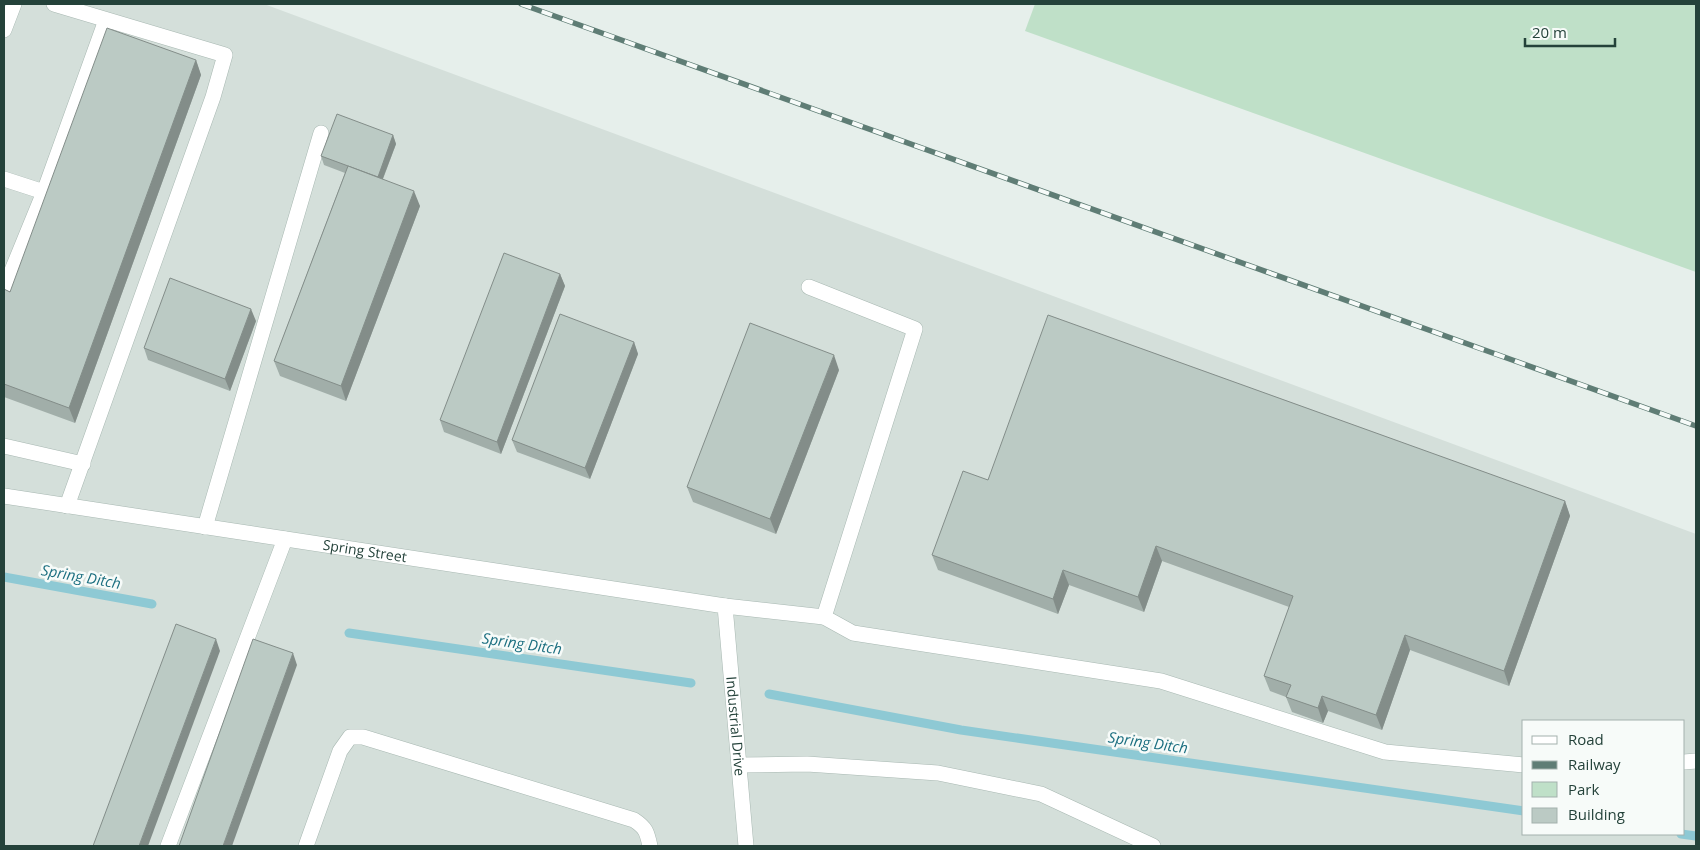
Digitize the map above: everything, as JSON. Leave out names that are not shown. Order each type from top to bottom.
[{"type":"street","points":[[4,30],[14,4]]},
{"type":"street","points":[[54,4],[225,55],[213,97],[68,506]]},
{"type":"street","points":[[6,285],[44,192],[106,20]]},
{"type":"street","points":[[205,527],[320,133]]},
{"type":"street","points":[[4,179],[44,192]]},
{"type":"street","points":[[809,287],[916,329],[824,617],[853,633],[1161,681],[1385,752],[1522,765]]},
{"type":"street","points":[[4,446],[83,464]]},
{"type":"street","name":"Spring Street","points":[[4,496],[725,606],[824,617]]},
{"type":"street","points":[[168,846],[285,539]]},
{"type":"street","name":"Industrial Drive","points":[[725,606],[746,846]]},
{"type":"street","points":[[306,846],[340,751],[350,737],[363,736],[634,820],[642,825],[648,833],[650,846]]},
{"type":"street","points":[[739,765],[806,764],[938,773],[1041,794],[1153,846]]},
{"type":"shaded area","points":[[4,4],[264,4],[1696,534],[1696,846],[4,846]]},
{"type":"green space","points":[[1035,4],[1696,4],[1696,272],[1025,31]]},
{"type":"building","points":[[107,28],[196,60],[69,408],[4,384],[4,289],[10,292]]},
{"type":"building","points":[[337,114],[393,135],[378,177],[321,156]]},
{"type":"building","points":[[348,166],[414,191],[341,386],[274,361]]},
{"type":"building","points":[[504,253],[560,274],[497,442],[440,420]]},
{"type":"building","points":[[170,278],[251,309],[225,379],[144,348]]},
{"type":"building","points":[[560,314],[634,342],[585,468],[512,440]]},
{"type":"building","points":[[1048,315],[1565,501],[1504,671],[1405,635],[1376,715],[1322,696],[1318,708],[1286,697],[1291,685],[1264,676],[1293,596],[1156,546],[1138,597],[1063,570],[1053,599],[932,555],[963,471],[988,480]]},
{"type":"building","points":[[750,323],[834,355],[770,519],[687,487]]},
{"type":"building","points":[[176,624],[216,639],[139,846],[93,846]]},
{"type":"building","points":[[253,639],[293,653],[223,846],[179,846]]},
{"type":"waterway","name":"Spring Ditch","points":[[4,577],[152,604]]},
{"type":"waterway","name":"Spring Ditch","points":[[349,633],[691,683]]},
{"type":"waterway","name":"Spring Ditch","points":[[769,694],[961,730],[1522,811]]},
{"type":"waterway","name":"Spring Ditch","points":[[1685,835],[1696,836]]},
{"type":"railway","points":[[521,4],[1696,426]]}]
